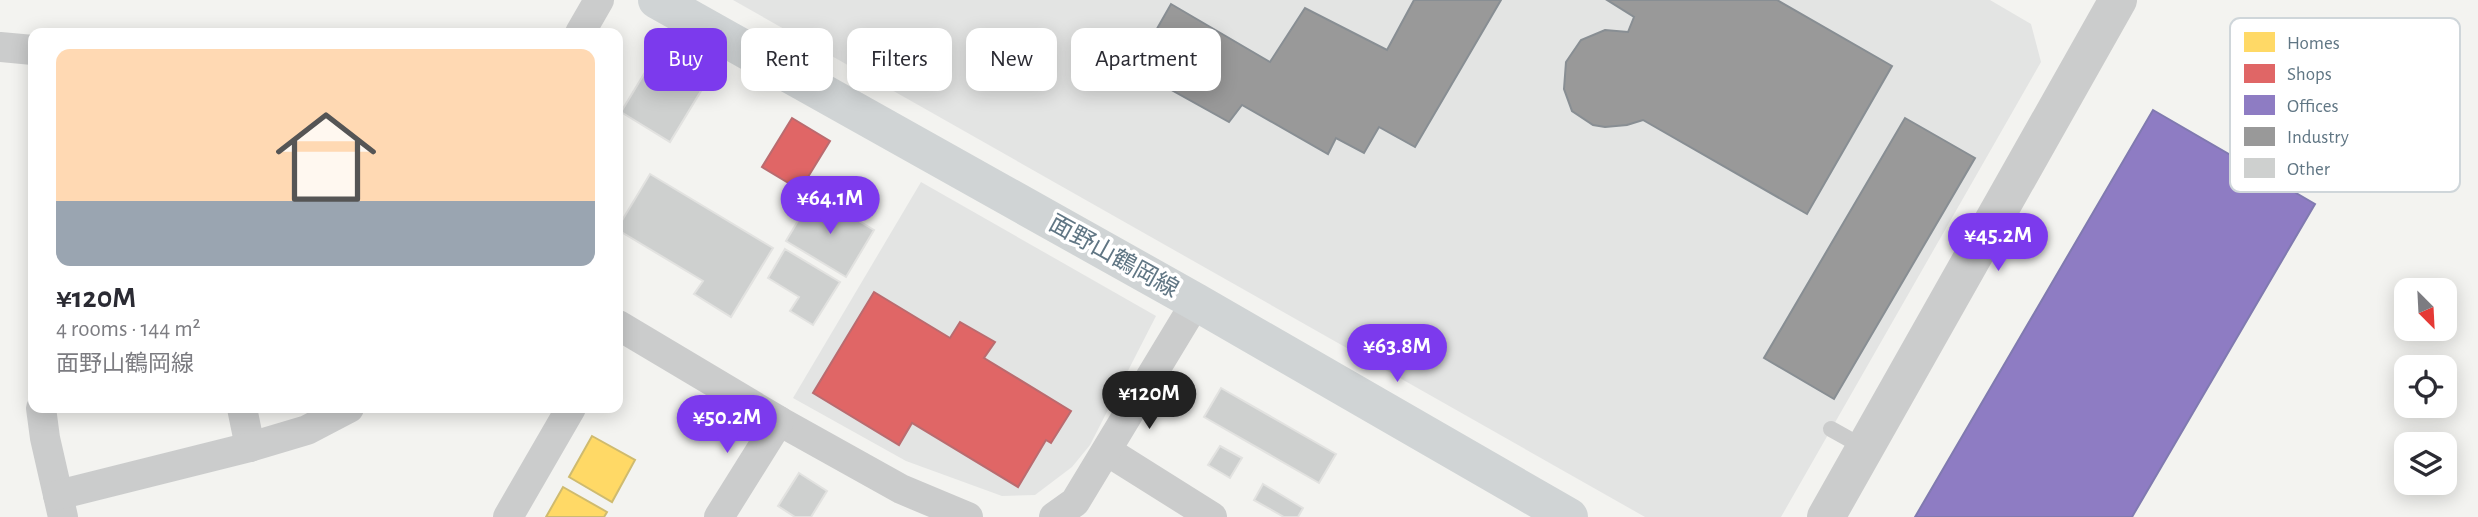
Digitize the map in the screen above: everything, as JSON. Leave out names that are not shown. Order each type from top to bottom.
[{"type":"main road","name":"面野山鶴岡線","points":[[657,0],[1196,302],[1569,517]]},
{"type":"street","points":[[583,28],[599,0]]},
{"type":"street","points":[[1826,517],[2118,0]]},
{"type":"street","points":[[0,47],[28,50]]},
{"type":"street","points":[[1054,517],[1075,502],[1196,302]]},
{"type":"street","points":[[623,330],[901,489],[968,517]]},
{"type":"street","points":[[42,413],[61,506],[307,430],[339,413]]},
{"type":"street","points":[[243,413],[250,447]]},
{"type":"street","points":[[508,517],[568,413]]},
{"type":"street","points":[[719,517],[779,421]]},
{"type":"street","points":[[1107,451],[1212,517]]},
{"type":"lane","points":[[1831,429],[1865,448]]},
{"type":"shaded area","points":[[733,0],[1990,0],[2031,24],[2041,62],[1781,517],[1645,517],[894,91],[952,91],[952,28],[847,28],[847,65],[833,57],[833,28],[782,28]]},
{"type":"shaded area","points":[[921,182],[1156,316],[1090,445],[1072,467],[1035,495],[1002,496],[906,461],[793,398]]},
{"type":"building: Homes","points":[[592,436],[635,460],[612,502],[569,477]]},
{"type":"building: Homes","points":[[563,487],[607,512],[604,517],[546,517]]},
{"type":"building: Shops","points":[[792,118],[830,141],[800,190],[762,167]]},
{"type":"building: Shops","points":[[874,292],[950,338],[960,322],[995,342],[984,358],[1071,411],[1051,443],[1046,440],[1018,487],[912,423],[899,445],[813,393]]},
{"type":"building: Offices","points":[[2153,110],[2230,155],[2230,192],[2294,192],[2315,204],[2132,517],[1915,517]]},
{"type":"building: Industry","points":[[1414,0],[1501,0],[1415,147],[1379,127],[1364,153],[1336,138],[1328,154],[1242,105],[1229,122],[1173,91],[1221,91],[1221,33],[1270,62],[1305,8],[1387,50]]},
{"type":"building: Industry","points":[[1607,0],[1777,0],[1892,66],[1807,214],[1643,120],[1605,127],[1593,125],[1572,111],[1564,89],[1566,62],[1581,40],[1605,30],[1628,32],[1634,17]]},
{"type":"building: Industry","points":[[1171,4],[1212,28],[1157,28]]},
{"type":"building: Industry","points":[[1905,118],[1975,158],[1834,399],[1764,358]]},
{"type":"building: Other","points":[[644,74],[644,91],[701,91],[670,142],[623,113],[623,109]]},
{"type":"building: Other","points":[[650,174],[773,248],[731,317],[694,294],[703,281],[623,233],[623,219]]},
{"type":"building: Other","points":[[814,194],[874,230],[846,277],[786,241]]},
{"type":"building: Other","points":[[785,249],[840,282],[813,325],[790,311],[799,297],[768,278]]},
{"type":"building: Other","points":[[1221,388],[1336,454],[1319,483],[1204,417]]},
{"type":"building: Other","points":[[1220,446],[1242,458],[1230,478],[1208,465]]},
{"type":"building: Other","points":[[799,473],[827,491],[811,517],[795,517],[778,506]]},
{"type":"building: Other","points":[[1263,484],[1303,508],[1298,517],[1284,517],[1254,500]]}]
